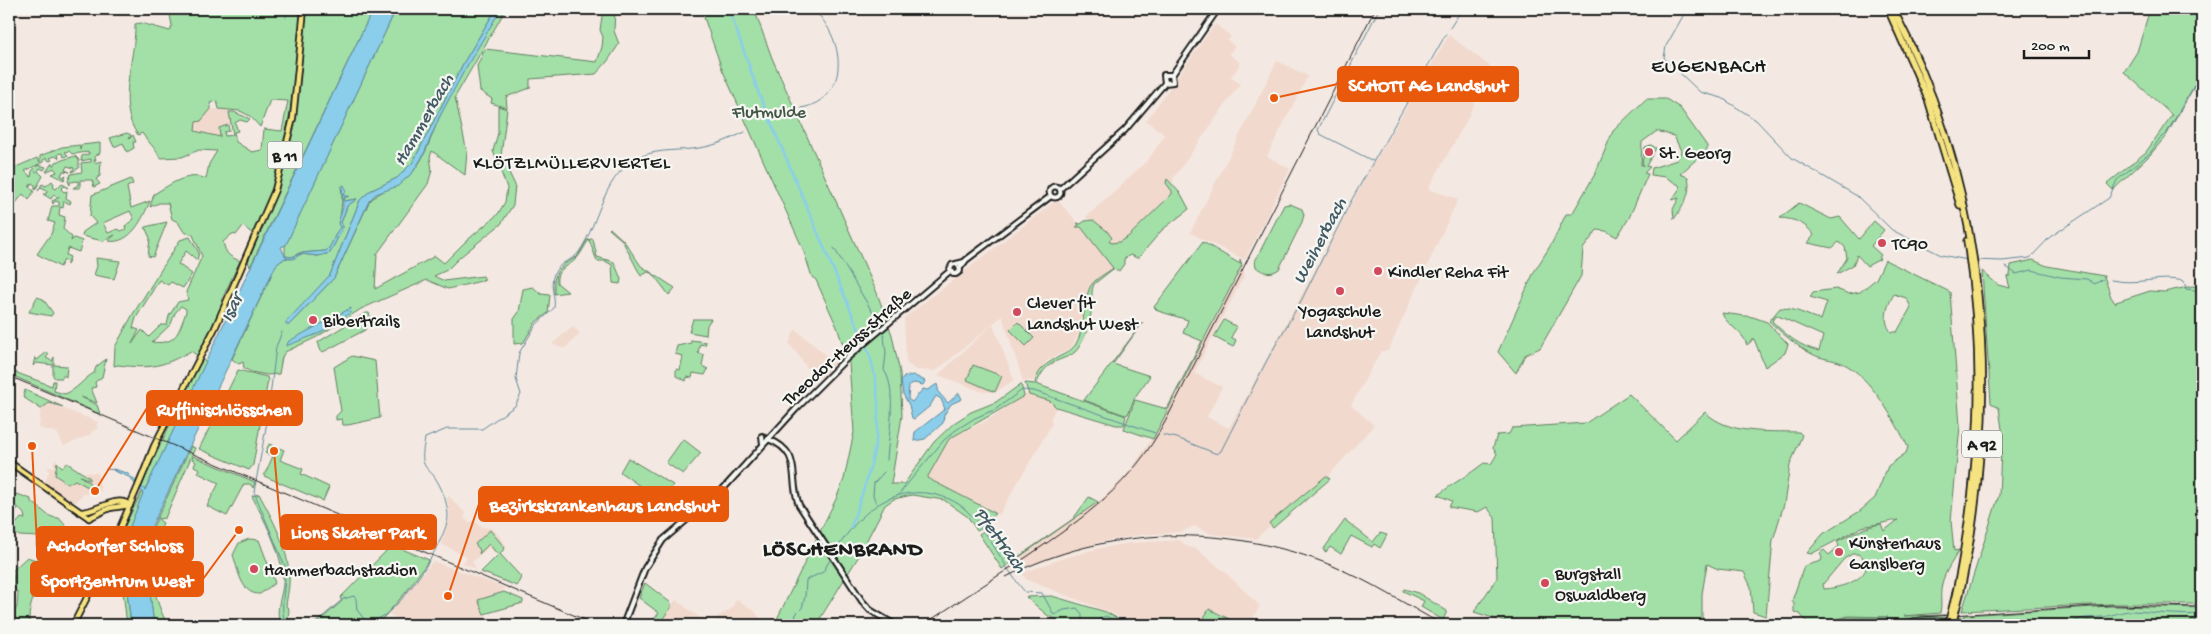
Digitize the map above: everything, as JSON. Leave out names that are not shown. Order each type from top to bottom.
[{"type":"highway","name":"A 92","points":[[1888,9],[1916,67],[1939,130],[1969,238]]},
{"type":"highway","name":"A 92","points":[[1893,9],[1920,66],[1943,128],[1954,166],[1969,238],[1977,293],[1980,364],[1978,440],[1968,525],[1952,625]]},
{"type":"highway","name":"A 92","points":[[1948,625],[1958,594]]},
{"type":"main road","name":"B 11","points":[[123,519],[156,445],[215,328],[275,190],[293,118],[304,9]]},
{"type":"main road","name":"Theodor-Heuss-Straße","points":[[1165,83],[1172,83],[1172,75],[1218,9]]},
{"type":"main road","name":"Theodor-Heuss-Straße","points":[[951,272],[958,274],[959,266],[966,260],[1051,196],[1058,197],[1060,189],[1125,130],[1165,83],[1164,75],[1172,75]]},
{"type":"main road","name":"Theodor-Heuss-Straße","points":[[1051,196],[1052,188],[1060,189]]},
{"type":"main road","name":"Theodor-Heuss-Straße","points":[[623,625],[639,580],[658,546],[721,491],[763,444],[847,358],[951,272],[952,265],[959,266]]},
{"type":"main road","points":[[775,432],[776,442]]},
{"type":"main road","points":[[762,436],[763,444]]},
{"type":"main road","points":[[768,439],[784,448],[792,460],[796,498],[816,533],[846,577],[867,607],[895,625]]},
{"type":"main road","points":[[9,462],[89,518]]},
{"type":"main road","points":[[80,512],[89,512],[108,504],[124,501],[136,490]]},
{"type":"main road","points":[[124,501],[130,505]]},
{"type":"main road","points":[[89,518],[114,506],[130,505]]},
{"type":"main road","points":[[75,625],[123,519],[120,510],[114,506]]},
{"type":"main road","points":[[89,518],[98,508]]},
{"type":"shaded area","points":[[1215,24],[1231,36],[1228,41],[1235,46],[1229,54],[1241,63],[1231,77],[1240,84],[1173,179],[1174,195],[1118,245],[1110,246],[1086,217],[1148,160],[1165,135],[1146,121]]},
{"type":"shaded area","points":[[1449,35],[1491,67],[1466,122],[1428,189],[1458,199],[1388,351],[1381,351],[1351,405],[1374,425],[1304,503],[1256,539],[1211,534],[1194,526],[1182,532],[1141,535],[1100,542],[1019,569],[1017,566],[1011,570],[1008,566],[1098,502],[1123,479],[1159,427],[1242,265],[1245,274],[1194,373],[1222,387],[1207,417],[1229,428],[1370,169]]},
{"type":"shaded area","points":[[1277,61],[1308,76],[1267,156],[1290,169],[1245,260],[1190,233]]},
{"type":"shaded area","points":[[211,109],[229,110],[232,124],[220,128],[220,137],[194,135],[192,122],[202,118]]},
{"type":"shaded area","points":[[1054,202],[1059,202],[1072,216],[1113,267],[1090,285],[1080,332],[1071,348],[1047,361],[1033,381],[1023,381],[1002,316],[936,371],[916,370],[906,363],[904,318]]},
{"type":"shaded area","points":[[993,324],[1014,380],[996,392],[983,392],[938,375]]},
{"type":"shaded area","points":[[573,326],[580,334],[564,349],[552,344]]},
{"type":"shaded area","points":[[795,329],[835,363],[828,374],[821,377],[813,376],[789,343]]},
{"type":"shaded area","points":[[1028,393],[1050,401],[1056,407],[1051,418],[1052,424],[999,515],[927,478],[949,439],[986,421]]},
{"type":"shaded area","points":[[49,403],[98,422],[96,425],[98,428],[91,432],[92,434],[64,446],[57,433],[39,428],[41,409]]},
{"type":"shaded area","points":[[57,458],[56,461],[62,467],[67,463],[81,472],[98,473],[101,492],[83,494],[76,502],[73,502],[44,484],[49,471],[47,467],[55,467],[53,462]]},
{"type":"shaded area","points":[[449,496],[466,514],[464,517],[469,523],[475,520],[479,526],[493,529],[507,546],[498,556],[489,547],[472,562],[476,569],[463,563],[467,557],[441,544],[450,516],[447,498]]},
{"type":"shaded area","points":[[1180,540],[1186,546],[1197,549],[1225,572],[1260,606],[1249,625],[1241,625],[1209,609],[1200,625],[1132,625],[1112,613],[1027,580],[1022,573],[1096,549],[1130,543]]},
{"type":"shaded area","points":[[433,561],[505,588],[484,614],[489,620],[484,625],[416,625],[401,621],[389,614]]},
{"type":"shaded area","points":[[737,599],[755,612],[764,623],[763,625],[711,625],[718,616],[730,610]]},
{"type":"shaded area","points":[[676,600],[710,625],[665,625],[667,622],[665,614]]},
{"type":"green space","points":[[169,9],[302,9],[288,125],[275,181],[254,235],[243,226],[236,235],[232,234],[223,242],[228,254],[240,261],[222,299],[223,307],[199,357],[191,351],[172,361],[156,366],[114,366],[115,347],[133,314],[180,240],[190,237],[199,253],[197,260],[186,251],[178,264],[192,274],[183,288],[171,282],[168,285],[159,280],[136,318],[133,328],[139,330],[132,344],[142,330],[149,337],[161,325],[167,325],[169,316],[178,302],[188,300],[186,292],[202,256],[193,235],[184,232],[178,222],[172,219],[168,203],[159,203],[150,207],[154,194],[172,183],[192,177],[206,179],[209,164],[217,151],[199,150],[182,157],[160,158],[142,133],[138,135],[131,123],[128,110],[128,81],[135,24],[141,23],[170,31],[172,26]],"holes":[[[270,100],[288,101],[282,131],[264,129],[262,150],[252,152],[236,142],[234,132],[238,131],[235,123],[240,120],[247,122],[250,119],[234,112],[229,112],[233,135],[225,136],[224,132],[229,131],[228,125],[219,128],[220,137],[195,131],[196,122],[201,121],[211,109],[210,103],[217,101],[219,109],[240,111],[250,116],[260,127]],[[181,306],[186,309],[186,312],[175,336],[166,342],[152,342],[171,324],[175,313]]]},
{"type":"green space","points":[[305,9],[373,9],[250,267],[248,261],[279,183],[292,134],[299,88]]},
{"type":"green space","points":[[396,9],[496,9],[464,62],[413,162],[397,178],[370,191],[360,200],[330,275],[286,324],[289,325],[334,278],[369,202],[374,197],[407,178],[417,167],[425,153],[439,118],[476,49],[501,9],[506,9],[455,97],[467,152],[465,175],[432,151],[430,157],[432,170],[428,184],[377,254],[375,289],[435,256],[444,263],[498,214],[505,202],[507,188],[493,151],[498,133],[498,106],[507,109],[501,156],[515,185],[513,205],[501,224],[447,270],[434,276],[444,281],[483,276],[485,280],[448,289],[427,280],[361,309],[317,337],[285,352],[282,357],[279,374],[267,375],[251,372],[244,368],[243,362],[239,364],[232,359],[276,265],[285,258],[291,259],[301,254],[318,256],[330,253],[343,227],[341,223],[347,206],[357,199],[344,201],[343,193],[346,190],[341,187],[340,228],[326,251],[299,253],[292,257],[285,256],[285,246]]},
{"type":"green space","points":[[603,9],[615,9],[614,31],[619,44],[596,74],[530,79],[530,88],[506,97],[507,108],[491,103],[492,99],[480,91],[477,66],[485,49],[597,62],[602,47],[603,37],[600,30]]},
{"type":"green space","name":"Flutmulde","points":[[701,9],[754,9],[772,58],[877,293],[892,335],[900,373],[902,416],[891,484],[904,484],[934,442],[954,423],[971,412],[996,402],[1021,384],[1024,396],[949,439],[927,478],[995,513],[988,523],[982,520],[986,526],[977,531],[968,517],[944,500],[912,495],[894,499],[885,505],[857,559],[816,625],[774,625],[844,479],[854,432],[849,363],[837,327],[816,280],[812,277],[803,249],[722,69]]},
{"type":"green space","points":[[2150,9],[2202,9],[2202,73],[2166,136],[2150,155],[2113,190],[2107,184],[2146,152],[2172,115],[2124,72],[2137,52]]},
{"type":"green space","points":[[1646,99],[1666,99],[1680,108],[1707,146],[1707,150],[1680,174],[1688,177],[1689,183],[1688,194],[1683,205],[1674,219],[1673,209],[1679,198],[1672,200],[1680,188],[1679,185],[1665,177],[1651,175],[1652,168],[1677,160],[1681,151],[1674,136],[1657,131],[1642,142],[1641,165],[1644,165],[1642,164],[1645,147],[1651,145],[1656,148],[1646,166],[1650,167],[1644,173],[1648,174],[1629,218],[1617,237],[1606,231],[1597,230],[1583,249],[1581,276],[1540,348],[1525,355],[1516,373],[1498,352],[1534,272],[1552,243],[1566,214],[1572,214],[1595,174],[1613,131]]},
{"type":"green space","points":[[127,133],[131,135],[129,139],[133,135],[136,142],[133,142],[134,148],[127,152],[123,143],[114,147],[110,138]]},
{"type":"green space","points":[[100,143],[100,153],[95,156],[96,160],[94,160],[95,163],[101,161],[100,176],[96,179],[100,184],[94,187],[92,180],[80,180],[80,188],[73,188],[78,185],[78,181],[70,182],[70,185],[68,181],[71,174],[82,172],[81,163],[91,162],[91,159],[81,161],[82,156],[89,154],[89,152],[72,154],[69,151],[65,152],[68,155],[64,157],[62,153],[58,154],[59,158],[55,156],[50,158],[52,160],[49,161],[47,158],[25,171],[31,177],[32,171],[38,165],[46,167],[44,170],[40,168],[38,171],[43,176],[35,190],[35,185],[32,183],[29,187],[34,191],[29,200],[23,194],[9,212],[9,170],[37,158],[40,162],[40,156],[62,147],[80,145],[80,150],[81,145]]},
{"type":"green space","points":[[75,156],[79,160],[79,168],[72,172],[74,168],[67,166],[65,170],[70,172],[63,171],[61,176],[66,175],[64,180],[52,174],[57,172],[54,168],[46,172],[52,163],[54,166],[56,162]]},
{"type":"green space","points":[[131,179],[133,184],[127,187],[131,208],[150,201],[140,222],[130,235],[116,241],[108,241],[115,235],[103,241],[82,236],[83,232],[96,223],[90,216],[92,195]],"holes":[[[130,211],[134,219],[125,226],[126,229],[121,231],[118,229],[108,233],[103,223]]]},
{"type":"green space","points":[[1167,179],[1181,194],[1189,209],[1162,230],[1140,256],[1137,258],[1130,255],[1124,259],[1124,264],[1119,271],[1113,269],[1094,284],[1090,317],[1082,342],[1075,352],[1047,367],[1037,383],[1035,382],[1038,374],[1048,363],[1072,349],[1076,344],[1081,330],[1090,287],[1097,279],[1113,268],[1081,227],[1076,227],[1079,225],[1077,223],[1081,224],[1085,221],[1093,220],[1107,231],[1112,238],[1109,240],[1111,243],[1119,242],[1129,236],[1172,194],[1166,183]]},
{"type":"green space","points":[[52,181],[53,187],[56,189],[62,183],[68,188],[64,186],[61,189],[64,192],[67,191],[66,198],[71,201],[70,204],[64,201],[63,208],[60,207],[59,215],[65,217],[63,229],[72,237],[71,241],[74,238],[82,241],[79,252],[68,248],[66,255],[70,257],[67,265],[67,262],[64,260],[60,267],[37,254],[51,234],[55,223],[48,221],[52,206],[59,206],[59,202],[55,201],[53,204],[52,201],[60,197],[56,197],[54,194],[51,199],[43,194],[46,194],[47,190],[41,187],[38,191],[42,184],[46,186]]},
{"type":"green space","points":[[1799,203],[1831,219],[1840,217],[1859,239],[1874,221],[1884,230],[1871,246],[1881,255],[1880,259],[1867,266],[1857,255],[1853,265],[1837,274],[1847,258],[1845,247],[1839,242],[1832,248],[1808,243],[1814,235],[1807,227],[1790,219],[1780,218]]},
{"type":"green space","points":[[1290,204],[1302,209],[1304,215],[1302,222],[1279,269],[1270,273],[1261,271],[1256,267],[1255,261],[1284,205]]},
{"type":"green space","points":[[167,222],[153,257],[148,256],[150,238],[145,227]]},
{"type":"green space","points":[[610,228],[624,241],[641,266],[675,288],[669,295],[653,274],[648,272],[641,276],[622,240]]},
{"type":"green space","points":[[593,239],[597,257],[614,262],[621,279],[620,284],[613,283],[612,265],[605,261],[597,261],[589,240],[577,258],[558,274],[557,283],[568,292],[554,294],[554,280],[557,272],[564,264],[577,257],[587,240]]},
{"type":"green space","points":[[1203,242],[1240,264],[1240,259],[1242,265],[1153,439],[1124,429],[1135,400],[1167,409],[1202,341],[1183,333],[1188,320],[1158,311],[1154,307]]},
{"type":"green space","points":[[96,258],[120,261],[114,279],[94,275],[97,266]]},
{"type":"green space","points":[[1885,260],[1950,292],[1960,426],[1951,521],[1954,551],[1959,550],[1943,579],[1940,613],[1904,616],[1945,615],[1912,618],[1964,617],[1964,615],[2111,606],[2202,608],[2202,619],[2190,623],[2159,624],[2131,619],[2111,624],[2087,621],[2074,625],[1877,625],[1890,621],[1872,625],[1823,625],[1848,617],[1888,617],[1848,616],[1818,625],[1809,625],[1800,614],[1794,612],[1792,601],[1804,566],[1821,561],[1820,553],[1824,550],[1829,555],[1839,546],[1837,541],[1876,525],[1881,524],[1884,531],[1898,520],[1862,527],[1811,554],[1807,553],[1823,534],[1860,511],[1875,498],[1888,466],[1906,453],[1908,447],[1881,400],[1862,378],[1842,363],[1815,356],[1806,351],[1769,321],[1780,308],[1796,310],[1821,320],[1827,302],[1810,297],[1813,292],[1836,289],[1849,294],[1860,292],[1876,279]],"holes":[[[1894,294],[1906,298],[1911,307],[1897,332],[1891,332],[1886,318],[1889,303]],[[1776,315],[1823,336],[1819,351],[1794,340],[1772,321]],[[1852,554],[1858,554],[1863,558],[1863,565],[1866,569],[1854,581],[1824,589],[1823,584],[1844,559]]]},
{"type":"green space","points":[[2033,260],[2047,266],[2104,276],[2111,297],[2116,304],[2116,302],[2150,291],[2164,292],[2192,286],[2202,287],[2202,604],[2111,604],[1962,611],[1999,495],[2002,429],[1999,408],[1991,403],[1982,271],[1998,285],[2010,288],[2007,277],[2010,276],[2011,265]]},
{"type":"green space","points":[[533,287],[541,294],[550,295],[548,313],[536,322],[523,343],[514,344],[514,319],[519,312],[523,289]]},
{"type":"green space","points":[[37,297],[43,299],[53,313],[51,316],[29,312]]},
{"type":"green space","points":[[369,313],[371,319],[365,330],[321,352],[318,342]]},
{"type":"green space","points":[[1722,313],[1753,317],[1767,322],[1788,344],[1785,353],[1765,367],[1754,339],[1747,345],[1742,335],[1727,321]]},
{"type":"green space","points":[[693,319],[711,319],[707,325],[706,335],[689,332]]},
{"type":"green space","points":[[1224,320],[1237,327],[1231,337],[1236,340],[1233,347],[1214,337]]},
{"type":"green space","points":[[1018,322],[1034,338],[1026,346],[1010,330]]},
{"type":"green space","points":[[1143,322],[1113,364],[1150,376],[1135,397],[1128,414],[1125,415],[1084,400]]},
{"type":"green space","points":[[691,340],[706,342],[705,345],[700,344],[698,353],[704,355],[702,366],[708,369],[705,375],[693,373],[692,378],[687,377],[686,381],[676,376],[676,369],[680,370],[683,356],[675,354],[677,346],[691,343]]},
{"type":"green space","points":[[47,352],[49,354],[46,358],[52,361],[54,357],[54,365],[67,366],[66,377],[63,375],[62,378],[55,378],[53,376],[53,365],[36,363],[33,366],[35,357],[37,360]]},
{"type":"green space","points":[[352,356],[375,361],[380,418],[343,425],[342,419],[336,420],[336,416],[341,411],[334,367]]},
{"type":"green space","points":[[106,359],[102,377],[95,382],[96,387],[91,388],[97,403],[81,397],[97,405],[100,414],[9,374],[9,370],[52,386],[53,381],[55,381],[54,391],[65,394],[94,373],[96,367]]},
{"type":"green space","points":[[201,359],[206,362],[145,490],[141,487]]},
{"type":"green space","points":[[973,365],[1002,376],[995,392],[967,380]]},
{"type":"green space","points":[[238,370],[267,377],[268,380],[253,465],[249,470],[199,449]]},
{"type":"green space","points":[[1025,383],[1036,384],[1126,416],[1124,425],[1116,425],[1056,407],[1050,401],[1029,395]]},
{"type":"green space","points":[[25,390],[63,407],[49,403],[41,409],[23,397]]},
{"type":"green space","points":[[1629,394],[1676,440],[1705,412],[1725,425],[1737,428],[1799,432],[1802,435],[1790,465],[1784,504],[1773,540],[1766,616],[1753,612],[1751,587],[1744,572],[1718,569],[1707,564],[1702,594],[1702,625],[1515,625],[1474,612],[1497,578],[1495,518],[1487,507],[1478,512],[1449,507],[1452,501],[1438,495],[1484,463],[1491,464],[1497,454],[1493,448],[1497,435],[1509,434],[1512,428],[1586,423]]},
{"type":"green space","points":[[683,439],[701,453],[683,474],[666,463]]},
{"type":"green space","points":[[269,444],[284,450],[280,460],[303,469],[301,474],[329,487],[323,501],[264,476],[273,456],[265,453]]},
{"type":"green space","points":[[191,446],[195,448],[165,518],[158,519],[163,523],[153,548],[153,583],[159,605],[168,625],[154,625],[147,571],[147,540]]},
{"type":"green space","points":[[193,456],[255,482],[253,488],[250,484],[244,484],[227,516],[207,506],[219,483],[198,473],[200,469],[194,466],[196,462],[192,459]]},
{"type":"green space","points":[[628,458],[673,485],[661,501],[620,472]]},
{"type":"green space","points":[[57,462],[62,467],[67,463],[90,478],[89,480],[80,476],[90,483],[88,487],[75,480],[68,484],[55,475]]},
{"type":"green space","points":[[1326,476],[1330,479],[1273,528],[1269,523]]},
{"type":"green space","points":[[142,491],[143,494],[122,547],[131,625],[127,625],[117,542]]},
{"type":"green space","points":[[9,494],[12,494],[11,499],[17,494],[31,499],[31,502],[47,514],[54,518],[59,518],[71,532],[36,590],[29,614],[30,625],[20,623],[13,625],[9,620],[17,607],[18,593],[13,586],[14,573],[12,571],[27,557],[36,560],[40,554],[36,545],[39,537],[20,536],[9,531],[9,517],[13,518],[17,523],[21,518],[25,519],[24,514],[18,507],[16,511],[9,511]]},
{"type":"green space","points":[[259,494],[286,554],[289,587],[286,606],[289,609],[288,618],[293,625],[281,625],[279,619],[278,613],[283,576],[279,555],[252,496]]},
{"type":"green space","points":[[1089,497],[1098,502],[1002,569],[979,534],[989,528],[1011,557],[1015,559],[1073,519]]},
{"type":"green space","points":[[1345,520],[1373,542],[1380,533],[1387,535],[1380,548],[1374,544],[1372,547],[1351,536],[1341,554],[1330,547],[1326,552],[1323,550]]},
{"type":"green space","points":[[490,530],[505,548],[500,554],[521,577],[517,586],[481,572],[498,555],[489,544],[479,554],[480,550],[475,544]]},
{"type":"green space","name":"Hammerbachstadion","points":[[249,539],[259,540],[275,583],[260,594],[248,590],[244,586],[233,555],[239,543]]},
{"type":"green space","points":[[392,545],[429,560],[407,591],[377,625],[315,625],[342,601],[340,598]]},
{"type":"green space","points":[[645,583],[671,603],[671,608],[664,617],[668,622],[665,625],[649,625],[659,613],[639,598]]},
{"type":"green space","points":[[1404,589],[1418,593],[1447,611],[1443,620],[1421,607],[1424,601],[1403,591]]},
{"type":"green space","points":[[504,592],[523,600],[523,603],[484,614],[478,600]]},
{"type":"green space","points":[[1052,596],[1106,612],[1129,625],[1066,625],[1047,615],[1026,597]]},
{"type":"green space","points":[[1209,609],[1241,625],[1200,625]]},
{"type":"water","points":[[373,9],[396,9],[286,245],[281,247],[285,256],[292,257],[301,253],[326,251],[340,228],[338,223],[343,207],[342,186],[344,185],[346,190],[344,196],[349,196],[344,198],[344,201],[357,199],[347,206],[341,223],[343,227],[330,253],[318,256],[301,254],[293,259],[285,258],[276,265],[150,530],[145,553],[154,625],[131,625],[122,547],[143,493],[129,477],[113,469],[127,473],[145,490]]},
{"type":"water","points":[[496,9],[501,9],[464,71],[439,118],[423,156],[413,172],[398,186],[376,194],[369,201],[334,278],[289,325],[286,325],[286,322],[330,275],[360,200],[370,191],[397,178],[413,162],[464,62]]},
{"type":"water","points":[[351,308],[350,313],[320,333],[286,346],[289,341]]},
{"type":"water","points":[[913,375],[925,381],[923,385],[914,383],[909,385],[908,399],[912,402],[923,389],[928,390],[937,384],[939,393],[948,403],[959,393],[962,399],[951,404],[944,415],[943,423],[925,439],[914,441],[915,432],[945,409],[941,399],[936,396],[930,406],[914,419],[912,418],[909,405],[903,394],[901,381],[904,377]]},
{"type":"waterway","points":[[286,17],[287,9]]},
{"type":"waterway","name":"Flutmulde","points":[[729,9],[759,94],[870,356],[876,380],[878,402],[876,443],[866,483],[851,527]]},
{"type":"waterway","points":[[801,108],[817,102],[831,90],[838,66],[834,40],[821,17],[812,9]]},
{"type":"waterway","name":"Weiherbach","points":[[1373,161],[1320,134],[1318,130],[1379,9]]},
{"type":"waterway","points":[[1450,28],[1462,9]]},
{"type":"waterway","points":[[1687,9],[1666,46],[1664,58],[1700,92],[1722,98],[1756,120],[1792,158],[1857,196],[1892,230],[1941,255],[1968,260]]},
{"type":"waterway","name":"Weiherbach","points":[[1163,435],[1177,438],[1217,454],[1221,451],[1267,360],[1301,301],[1351,201],[1446,34]]},
{"type":"waterway","points":[[1974,260],[2002,261],[2030,258],[2050,237],[2109,198],[2117,180],[2151,152],[2160,138],[2166,134],[2202,72]]},
{"type":"waterway","points":[[313,625],[343,599],[354,596],[357,610],[365,620],[376,620],[389,612],[416,581],[439,543],[446,527],[448,515],[442,490],[423,461],[425,438],[447,429],[482,429],[515,406],[521,394],[516,379],[519,353],[536,325],[554,308],[552,283],[554,274],[559,266],[579,252],[610,185],[618,174],[629,164],[648,154],[705,147],[745,132]]},
{"type":"waterway","points":[[834,248],[876,318]]},
{"type":"waterway","points":[[2005,266],[2016,274],[2032,270],[2060,277],[2087,279],[2095,284],[2103,279]]},
{"type":"waterway","points":[[2111,280],[2130,282],[2175,279],[2184,281],[2186,289],[2202,291]]},
{"type":"waterway","name":"Hammerbach","points":[[282,332],[276,347],[267,422],[254,492],[285,566],[283,611],[286,625]]},
{"type":"waterway","points":[[884,335],[886,354],[884,370],[891,389],[887,460]]},
{"type":"waterway","name":"Weiherbach","points":[[899,494],[944,440],[975,418],[996,409],[1022,390],[1034,391],[1155,433]]},
{"type":"waterway","points":[[106,469],[115,470]]},
{"type":"waterway","points":[[876,503],[873,495],[874,483],[884,472]]},
{"type":"waterway","name":"Pfettrach","points":[[833,555],[860,519],[871,509],[883,502],[896,496],[910,493],[937,495],[958,504],[967,511],[983,530],[1025,592],[1042,593],[1054,615],[1064,610],[1077,608],[1082,614],[1082,625]]},
{"type":"waterway","name":"Pfettrach","points":[[794,625],[796,614],[802,608],[805,597],[806,580],[823,572],[831,558]]},
{"type":"waterway","name":"Pfettrach","points":[[2068,625],[2080,619],[2128,611],[2202,614]]},
{"type":"waterway","name":"Pfettrach","points":[[1095,625],[1099,619],[1106,616],[1112,619],[1113,625]]},
{"type":"railway","points":[[923,625],[1028,556],[1087,513],[1122,482],[1152,444],[1165,422],[1375,9]]},
{"type":"railway","points":[[9,376],[597,625]]},
{"type":"railway","points":[[1006,577],[1045,560],[1085,547],[1126,539],[1168,536],[1210,537],[1252,542],[1293,552],[1333,566],[1375,586],[1443,625]]},
{"type":"railway","points":[[1874,625],[1921,617],[2111,605],[2202,607]]},
{"type":"place","name":"SCHOTT AG Landshut","points":[[1274,98]]},
{"type":"place","name":"St. Georg","points":[[1649,152]]},
{"type":"place","name":"TC90","points":[[1882,243]]},
{"type":"place","name":"Kindler Reha Fit","points":[[1378,271]]},
{"type":"place","name":"Yogaschule Landshut","points":[[1340,291]]},
{"type":"place","name":"Clever fit Landshut West","points":[[1017,312]]},
{"type":"place","name":"Bibertrails","points":[[313,320]]},
{"type":"place","name":"Achdorfer Schloss","points":[[32,446]]},
{"type":"place","name":"Lions Skater Park","points":[[274,451]]},
{"type":"place","name":"Ruffinischlösschen","points":[[95,491]]},
{"type":"place","name":"Sportzentrum West","points":[[239,530]]},
{"type":"place","name":"Künsterhaus Ganslberg","points":[[1839,552]]},
{"type":"place","name":"Hammerbachstadion","points":[[254,569]]},
{"type":"place","name":"Burgstall Oswaldberg","points":[[1545,583]]},
{"type":"place","name":"Bezirkskrankenhaus Landshut","points":[[448,596]]},
{"type":"district","name":"EUGENBACH","points":[[1709,65]]},
{"type":"district","name":"KLÖTZLMÜLLERVIERTEL","points":[[572,161]]},
{"type":"district","name":"LÖSCHENBRAND","points":[[843,547]]},
{"type":"water label","name":"Isar","points":[[230,307]]}]
